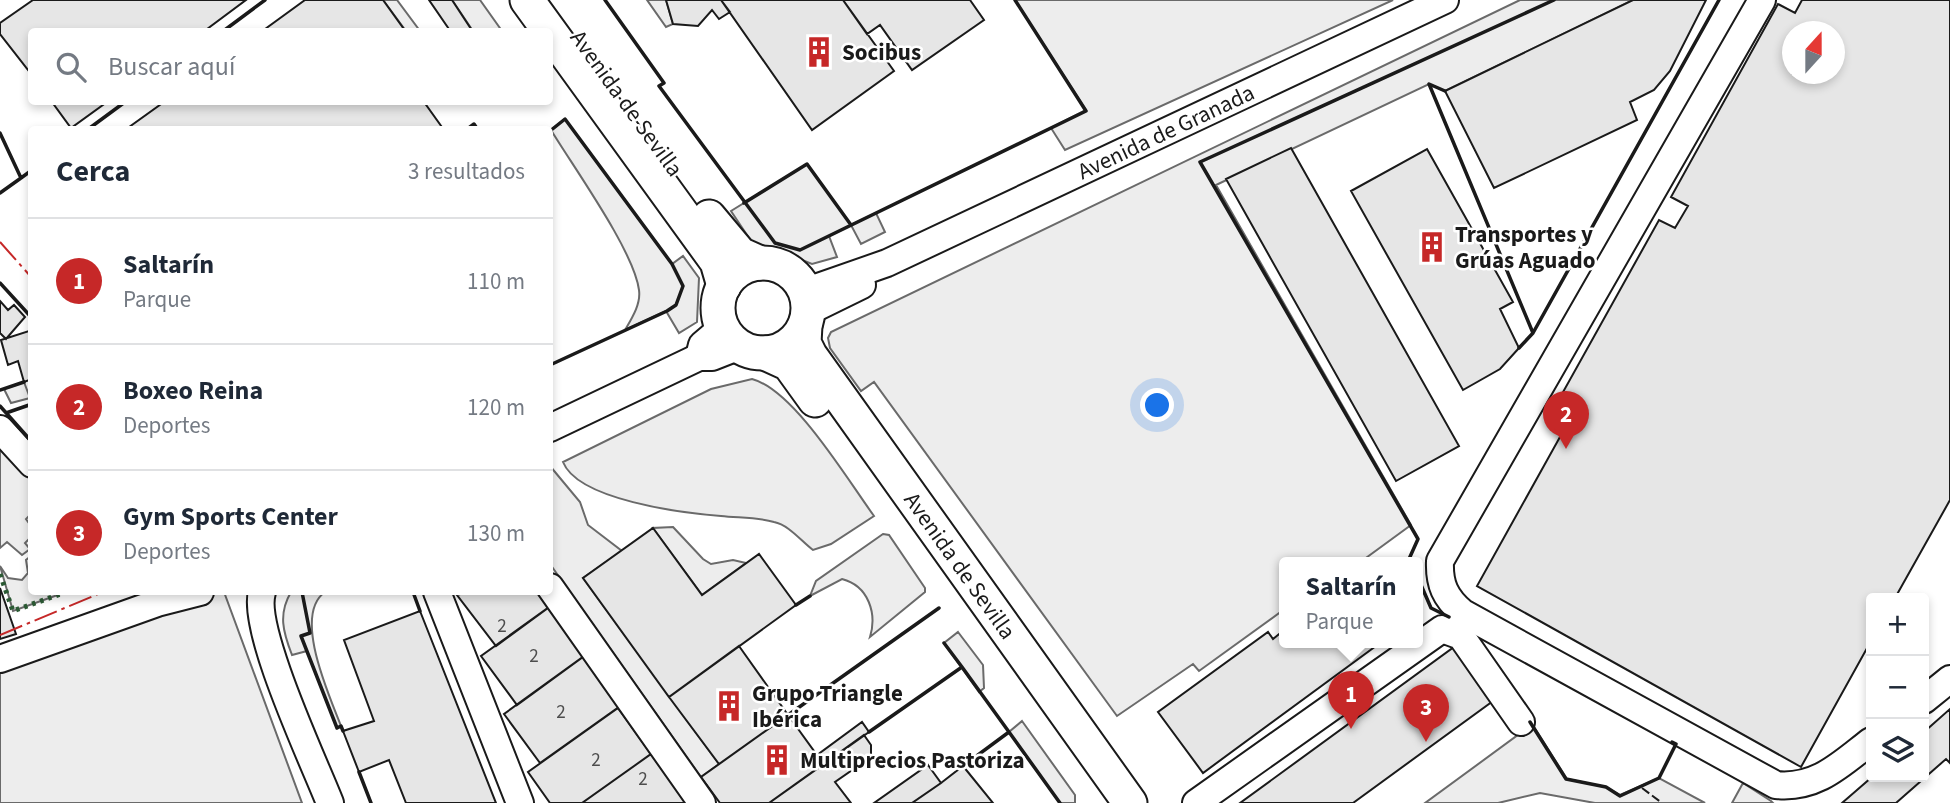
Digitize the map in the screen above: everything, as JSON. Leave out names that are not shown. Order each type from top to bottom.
[{"type":"main road","name":"Avenida de Sevilla","points":[[527,0],[547,28]]},
{"type":"main road","name":"Avenida de Sevilla","points":[[553,0],[725,239],[740,254],[760,263]]},
{"type":"main road","name":"Avenida de Sevilla","points":[[553,36],[717,262],[724,286]]},
{"type":"main road","points":[[760,263],[785,269],[795,277],[805,310],[789,345],[742,343],[718,307],[724,286],[739,270],[760,263]]},
{"type":"main road","name":"Avenida de Sevilla","points":[[805,310],[804,343],[810,355],[1130,803]]},
{"type":"main road","name":"Avenida de Sevilla","points":[[742,343],[778,357],[797,374],[1107,803]]},
{"type":"street","name":"Avenida de Granada","points":[[805,310],[860,286],[887,263],[1445,0]]},
{"type":"street","points":[[1762,0],[1440,561],[1440,576],[1443,590],[1463,613],[1776,785],[1794,787],[1811,783],[1826,776],[1866,744]]},
{"type":"street","points":[[553,427],[699,357],[702,345],[742,343]]},
{"type":"street","points":[[0,429],[28,460]]},
{"type":"street","points":[[553,591],[702,803]]},
{"type":"street","points":[[0,659],[152,597],[171,595]]},
{"type":"street","points":[[262,595],[260,607],[270,650],[330,803]]},
{"type":"street","points":[[438,595],[520,803]]},
{"type":"street","points":[[1423,642],[1437,632],[1449,629],[1461,636],[1521,722]]},
{"type":"street","points":[[1196,803],[1414,648]]},
{"type":"street","points":[[1929,696],[1950,679]]},
{"type":"shaded area","points":[[383,0],[397,0],[418,28],[404,28]]},
{"type":"shaded area","points":[[452,0],[480,0],[500,28],[471,28]]},
{"type":"shaded area","points":[[647,0],[666,0],[673,24],[666,27]]},
{"type":"shaded area","points":[[1015,0],[1393,0],[1065,150],[1051,128],[1086,110]]},
{"type":"shaded area","points":[[1520,0],[1633,0],[1445,91],[1429,84],[1216,185],[1411,525],[1367,557],[1279,557],[1279,613],[1199,671],[1193,664],[1117,716],[874,382],[861,391],[830,348],[828,338],[831,332]]},
{"type":"shaded area","points":[[565,119],[672,264],[683,256],[699,278],[697,322],[679,333],[666,311],[625,330],[639,300],[635,273],[615,232],[553,133],[553,128]]},
{"type":"shaded area","points":[[807,164],[851,225],[829,236],[837,257],[812,264],[753,244],[731,211]]},
{"type":"shaded area","points":[[876,213],[885,232],[861,244],[851,225]]},
{"type":"shaded area","points":[[752,379],[768,387],[802,417],[874,516],[831,544],[813,550],[790,530],[774,522],[682,512],[609,495],[572,475],[563,462],[711,389]]},
{"type":"shaded area","points":[[24,382],[28,399],[11,403],[4,389]]},
{"type":"shaded area","points":[[0,446],[28,477],[28,540],[25,543],[28,550],[22,555],[7,542],[0,548]]},
{"type":"shaded area","points":[[553,470],[580,502],[588,525],[622,551],[583,578],[719,764],[701,777],[553,568]]},
{"type":"shaded area","points":[[673,527],[711,564],[733,560],[746,563],[702,595],[653,528]]},
{"type":"shaded area","points":[[883,534],[889,535],[925,588],[925,592],[870,637],[871,610],[865,594],[859,588],[842,579],[810,596],[816,581]]},
{"type":"shaded area","points":[[0,566],[8,578],[22,580],[28,573],[28,595],[58,595],[13,611]]},
{"type":"shaded area","points":[[191,595],[225,595],[302,803],[0,803],[0,661]]},
{"type":"shaded area","points":[[290,595],[323,595],[316,603],[312,619],[313,637],[322,677],[341,726],[337,728],[307,651],[292,655],[284,631],[283,616]]},
{"type":"shaded area","points":[[958,632],[983,665],[984,688],[979,692],[944,643]]},
{"type":"shaded area","points":[[1022,721],[1075,795],[1075,803],[1060,803],[1009,732]]},
{"type":"shaded area","points":[[1534,727],[1567,779],[1606,787],[1620,795],[1659,778],[1705,803],[1595,803],[1540,793],[1498,803],[1425,803],[1522,732]]},
{"type":"shaded area","points":[[1743,783],[1771,801],[1773,803],[1732,803]]},
{"type":"building","points":[[33,0],[246,0],[208,28],[28,28],[28,70],[0,34],[0,23]]},
{"type":"building","points":[[305,0],[383,0],[403,28],[266,28]]},
{"type":"building","points":[[429,0],[452,0],[470,28],[448,28]]},
{"type":"building","points":[[666,0],[721,0],[730,12],[719,19],[712,10],[698,26],[673,24]]},
{"type":"building","name":"Socibus","points":[[721,0],[843,0],[894,71],[812,130]]},
{"type":"building","points":[[843,0],[970,0],[984,20],[912,70],[880,25],[867,34]]},
{"type":"building","points":[[1633,0],[1706,0],[1670,71],[1654,90],[1630,102],[1637,120],[1494,188],[1445,91]]},
{"type":"building","points":[[1802,0],[1950,0],[1950,500],[1898,593],[1866,593],[1866,650],[1801,767],[1477,586],[1570,419],[1553,410],[1659,220],[1675,228],[1688,206],[1671,197],[1778,4],[1795,13]]},
{"type":"building","points":[[54,105],[103,105],[74,126],[70,126]]},
{"type":"building","points":[[160,105],[426,105],[441,126],[131,126]]},
{"type":"building","points":[[1291,148],[1459,446],[1396,481],[1226,179]]},
{"type":"building","name":"Transportes y Grúas Aguado","points":[[1427,149],[1513,302],[1500,309],[1519,348],[1500,369],[1463,390],[1351,191]]},
{"type":"building","points":[[0,301],[8,310],[14,305],[25,317],[6,339],[0,333]]},
{"type":"building","points":[[28,331],[28,380],[24,382],[18,361],[8,365],[1,340]]},
{"type":"building","points":[[653,528],[702,595],[759,554],[796,605],[669,697],[583,578]]},
{"type":"building","points":[[0,588],[16,634],[0,639]]},
{"type":"building","points":[[457,595],[544,595],[552,605],[496,646]]},
{"type":"building","points":[[552,605],[587,654],[517,705],[481,656]]},
{"type":"building","points":[[420,611],[496,803],[406,803],[389,760],[359,772],[343,731],[374,721],[344,640]]},
{"type":"building","points":[[1268,632],[1273,639],[1279,634],[1279,648],[1373,648],[1203,773],[1158,712]]},
{"type":"building","name":"Grupo Triangle Ibérica","points":[[739,646],[788,715],[719,764],[669,697]]},
{"type":"building","points":[[1454,647],[1493,701],[1353,803],[1240,803]]},
{"type":"building","points":[[587,654],[623,704],[540,763],[504,714]]},
{"type":"building","points":[[618,708],[651,754],[582,803],[550,803],[528,772]]},
{"type":"building","points":[[1950,709],[1950,763],[1946,759],[1929,774],[1929,728]]},
{"type":"building","name":"Multiprecios Pastoriza","points":[[788,715],[817,755],[862,722],[869,732],[769,803],[720,803],[701,777]]},
{"type":"building","points":[[864,735],[871,745],[871,757],[835,782],[851,803],[769,803]]},
{"type":"building","points":[[651,754],[686,802],[582,803]]},
{"type":"building","points":[[928,765],[941,783],[912,803],[874,803]]},
{"type":"building","points":[[963,766],[993,803],[912,803],[941,783]]},
{"type":"building","points":[[1866,782],[1920,782],[1896,803],[1842,803]]},
{"type":"hedge","points":[[0,574],[13,611],[58,595]]},
{"type":"fence","points":[[1642,788],[1662,803]]},
{"type":"wall","points":[[227,28],[265,0]]},
{"type":"wall","points":[[605,0],[664,83],[659,86],[775,243],[800,250],[1086,111],[1015,0]]},
{"type":"wall","points":[[1410,557],[1418,539],[1200,162],[1554,0]]},
{"type":"wall","points":[[1445,91],[1429,84],[1533,333],[1719,0]]},
{"type":"wall","points":[[92,126],[121,105]]},
{"type":"wall","points":[[553,129],[565,119],[672,264],[683,286],[676,305],[667,311],[553,364]]},
{"type":"wall","points":[[471,126],[475,126]]},
{"type":"wall","points":[[0,133],[21,178],[0,193]]},
{"type":"wall","points":[[744,203],[807,164],[851,225]]},
{"type":"wall","points":[[21,178],[28,173]]},
{"type":"wall","points":[[0,283],[28,314]]},
{"type":"wall","points":[[1519,348],[1533,333]]},
{"type":"wall","points":[[0,390],[24,382]]},
{"type":"wall","points":[[6,413],[28,405]]},
{"type":"wall","points":[[0,406],[28,438]]},
{"type":"wall","points":[[1423,590],[1431,608],[1449,617]]},
{"type":"wall","points":[[303,595],[310,633],[301,636],[337,728],[341,726],[343,731]]},
{"type":"wall","points":[[414,595],[420,611]]},
{"type":"wall","points":[[796,605],[810,596]]},
{"type":"wall","points":[[788,715],[939,608]]},
{"type":"wall","points":[[869,732],[962,667],[944,643]]},
{"type":"wall","points":[[962,667],[1009,732],[963,766]]},
{"type":"wall","points":[[1530,722],[1566,779],[1606,787],[1620,796],[1659,778],[1676,744],[1672,742]]},
{"type":"wall","points":[[1009,732],[1060,803]]},
{"type":"wall","points":[[359,772],[371,803]]},
{"type":"power","points":[[0,242],[28,274]]},
{"type":"power","points":[[0,635],[96,595]]},
{"type":"place","name":"Socibus","points":[[819,52]]},
{"type":"place","name":"Transportes y Grúas Aguado","points":[[1432,247]]},
{"type":"place","name":"Boxeo Reina","points":[[1566,449]]},
{"type":"place","name":"Grupo Triangle Ibérica","points":[[729,706]]},
{"type":"place","name":"Saltarín","points":[[1351,729]]},
{"type":"place","name":"Gym Sports Center","points":[[1426,742]]},
{"type":"place","name":"Multiprecios Pastoriza","points":[[777,760]]}]
